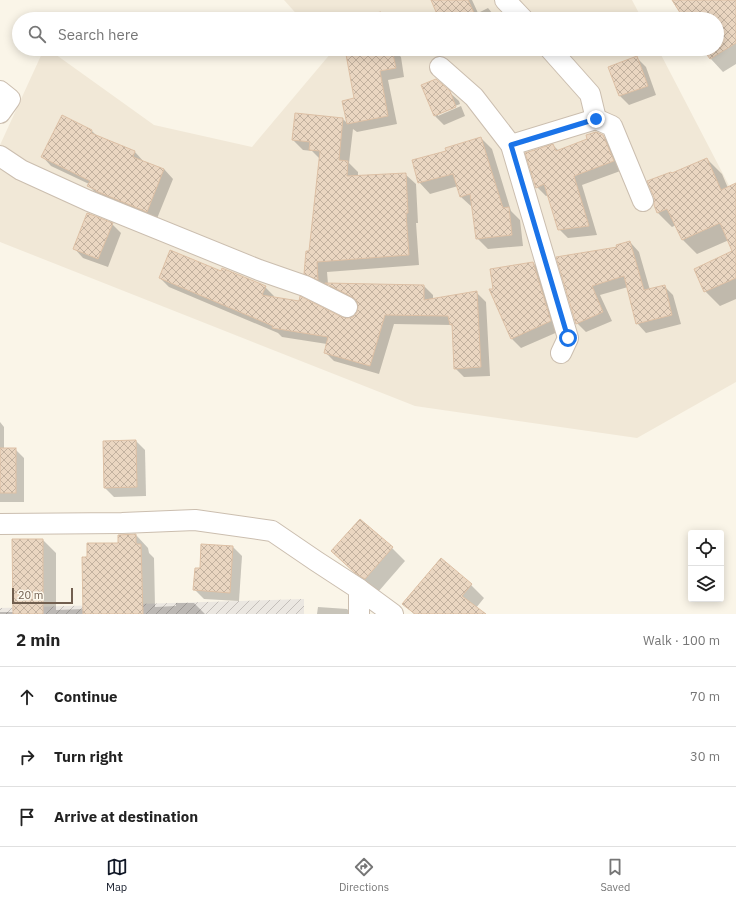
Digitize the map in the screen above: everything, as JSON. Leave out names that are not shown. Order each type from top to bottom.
[{"type":"street","points":[[506,0],[517,12]]},
{"type":"street","points":[[556,56],[590,94],[596,119]]},
{"type":"street","points":[[440,66],[474,97],[511,145],[568,338],[561,353]]},
{"type":"street","points":[[0,91],[10,99],[0,113]]},
{"type":"street","points":[[511,145],[596,119],[612,126],[643,201]]},
{"type":"street","points":[[0,156],[20,170],[89,201],[252,267],[305,286],[347,307]]},
{"type":"street","points":[[0,524],[122,523],[195,520],[272,531],[359,589],[392,614]]},
{"type":"street","points":[[359,589],[359,614]]},
{"type":"shaded area","points":[[284,0],[632,0],[638,12],[295,12]]},
{"type":"shaded area","points":[[41,56],[58,56],[154,125],[252,147],[328,56],[662,56],[736,199],[736,382],[637,438],[415,406],[0,242],[0,145]]},
{"type":"shaded area","points":[[304,599],[304,614],[0,614],[0,608]]},
{"type":"building","points":[[431,0],[468,0],[474,12],[436,12]]},
{"type":"building","points":[[672,0],[736,0],[736,43],[724,50],[724,12],[680,12]]},
{"type":"building","points":[[346,56],[393,56],[396,68],[380,71],[388,116],[347,124],[342,101],[354,98]]},
{"type":"building","points":[[637,56],[648,86],[619,96],[608,67]]},
{"type":"building","points":[[708,56],[715,56],[710,59]]},
{"type":"building","points":[[436,79],[450,91],[456,107],[434,116],[421,85]]},
{"type":"building","points":[[295,113],[343,118],[339,160],[348,161],[347,176],[406,173],[408,213],[406,213],[409,255],[317,262],[318,280],[304,274],[306,251],[309,251],[320,151],[309,150],[310,142],[292,140]]},
{"type":"building","points":[[62,115],[92,130],[91,133],[135,151],[133,157],[164,169],[147,212],[96,191],[87,186],[90,181],[41,157]]},
{"type":"building","points":[[596,132],[603,135],[614,161],[574,176],[589,226],[558,230],[544,184],[536,188],[525,153],[553,144],[556,151],[587,139],[586,135]]},
{"type":"building","points":[[481,137],[503,208],[509,207],[512,235],[476,239],[470,194],[460,197],[453,174],[418,183],[412,160],[446,151],[445,148]]},
{"type":"building","points":[[707,158],[721,190],[736,183],[736,278],[704,292],[694,269],[732,251],[720,223],[682,240],[667,209],[657,213],[654,205],[654,197],[647,181],[671,172],[672,173]]},
{"type":"building","points":[[87,213],[113,223],[98,259],[73,249]]},
{"type":"building","points":[[630,241],[644,290],[665,285],[672,315],[636,324],[624,276],[592,286],[603,312],[576,324],[556,257],[617,247],[616,245]]},
{"type":"building","points":[[170,250],[221,271],[222,268],[266,286],[262,295],[299,301],[300,296],[342,317],[347,318],[353,317],[357,312],[357,301],[325,283],[424,285],[424,300],[477,291],[481,367],[454,369],[452,324],[450,325],[448,316],[385,315],[370,366],[324,353],[328,337],[272,328],[273,326],[159,278]]},
{"type":"building","points":[[533,262],[551,321],[511,339],[489,289],[493,289],[490,269]]},
{"type":"building","points":[[136,440],[137,487],[104,488],[103,441]]},
{"type":"building","points":[[0,448],[16,448],[16,493],[0,493]]},
{"type":"building","points":[[360,519],[393,547],[365,579],[355,573],[331,551]]},
{"type":"building","points":[[136,534],[136,544],[141,544],[143,614],[83,614],[82,557],[87,557],[87,543],[118,543],[118,535]]},
{"type":"building","points":[[12,539],[43,539],[43,614],[13,614]]},
{"type":"building","points":[[201,544],[233,546],[230,593],[193,590],[195,568],[200,568]]},
{"type":"building","points":[[441,558],[472,584],[462,596],[486,614],[415,614],[402,604]]},
{"type":"route","points":[[568,338],[511,145],[596,119]]}]
